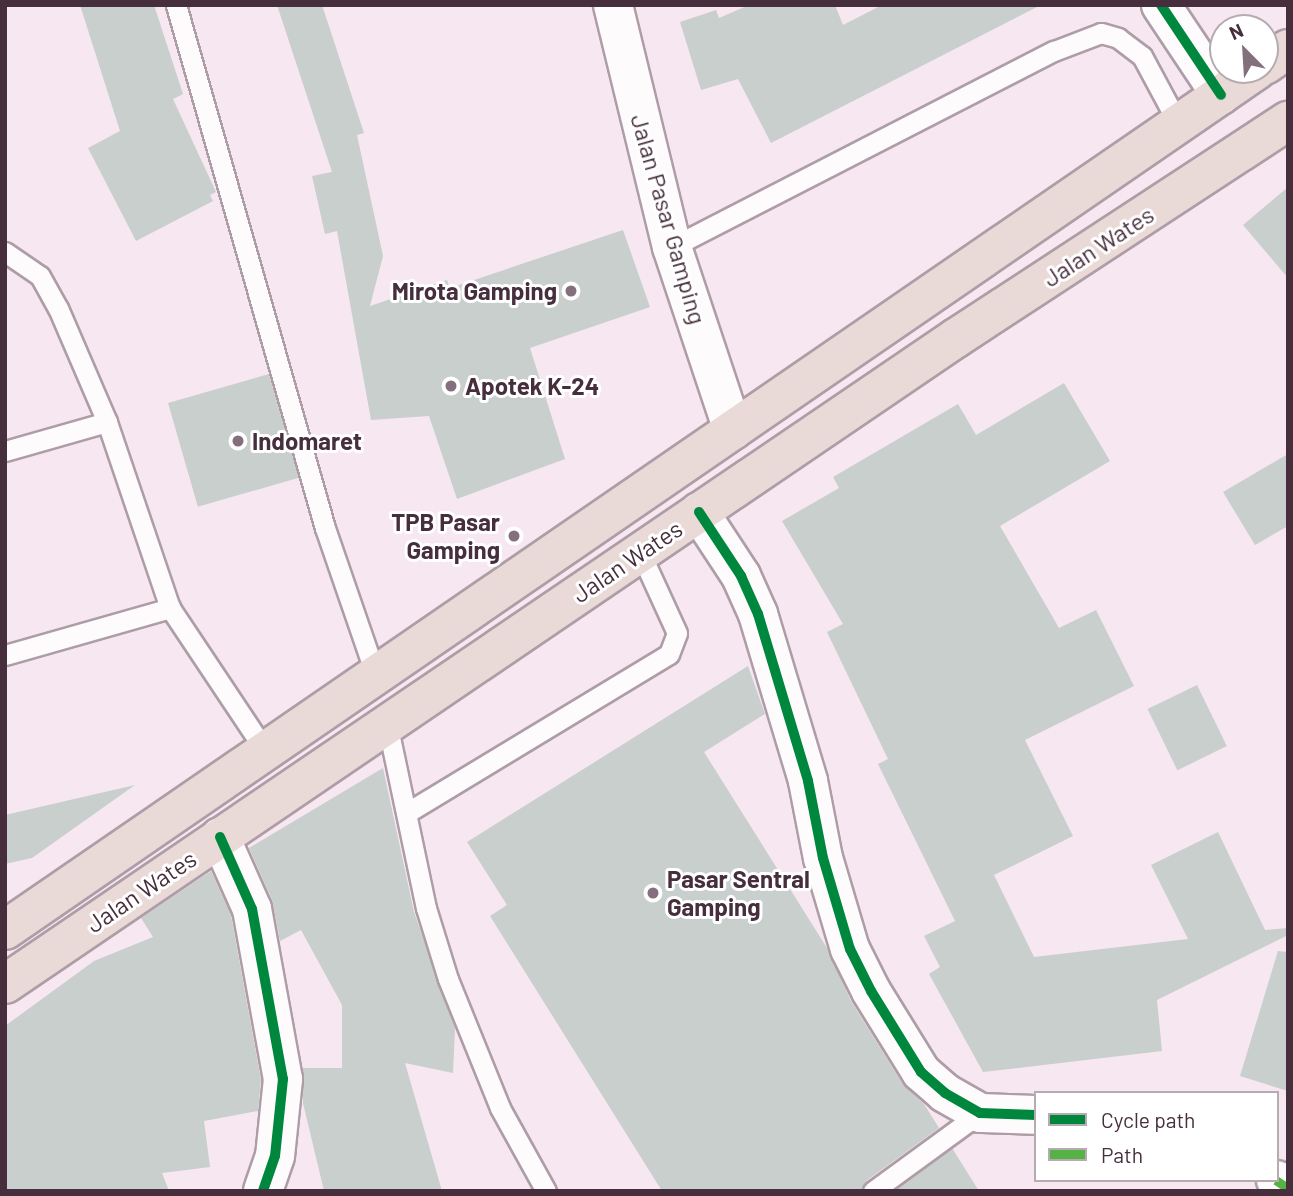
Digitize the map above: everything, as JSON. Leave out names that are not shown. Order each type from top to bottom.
[{"type":"highway","name":"Jalan Wates","points":[[5,930],[1237,84]]},
{"type":"highway","name":"Jalan Wates","points":[[5,984],[699,512],[1288,121]]},
{"type":"street","name":"Jalan Pasar Gamping","points":[[613,5],[672,247],[733,430]]},
{"type":"street","points":[[1161,5],[1221,95]]},
{"type":"street","points":[[699,512],[741,576],[758,614],[808,781],[823,858],[850,949],[921,1072],[945,1093],[980,1113],[1034,1115]]},
{"type":"street","points":[[220,837],[252,909],[283,1079],[275,1156],[263,1191]]},
{"type":"lane","points":[[176,5],[324,528],[376,676]]},
{"type":"lane","points":[[672,247],[1054,51],[1101,33],[1118,38],[1142,55],[1179,125]]},
{"type":"lane","points":[[5,252],[40,276],[107,422],[170,608],[266,752]]},
{"type":"lane","points":[[5,451],[107,422]]},
{"type":"lane","points":[[408,812],[669,654],[677,633],[640,552]]},
{"type":"lane","points":[[5,655],[170,608]]},
{"type":"lane","points":[[387,723],[408,812],[426,908],[447,979],[500,1108],[546,1191]]},
{"type":"lane","points":[[873,1191],[980,1113]]},
{"type":"building","points":[[80,5],[154,5],[183,94],[173,99],[216,192],[210,195],[213,201],[136,241],[88,148],[120,131]]},
{"type":"building","points":[[277,5],[322,5],[364,133],[357,135],[383,256],[370,306],[447,280],[450,288],[623,230],[650,307],[530,348],[565,459],[457,499],[429,416],[371,420],[337,231],[325,234],[312,176],[332,172]]},
{"type":"building","points":[[749,5],[835,5],[843,25],[882,5],[1041,5],[771,143],[738,79],[701,90],[680,22],[716,10],[719,18]]},
{"type":"building","points":[[1288,187],[1288,278],[1243,225]]},
{"type":"building","name":"Indomaret","points":[[269,374],[299,478],[198,507],[168,403]]},
{"type":"building","points":[[1064,383],[1110,461],[1000,526],[1059,628],[1096,610],[1134,686],[1025,740],[1073,836],[994,875],[1034,957],[1188,939],[1151,865],[1218,832],[1265,930],[1288,928],[1288,935],[1157,1000],[1162,1051],[983,1072],[929,974],[940,967],[924,936],[955,921],[878,764],[888,759],[827,632],[843,624],[782,521],[839,488],[833,477],[958,404],[976,435]]},
{"type":"building","points":[[1288,454],[1288,526],[1255,545],[1223,492]]},
{"type":"building","points":[[748,666],[765,714],[704,752],[827,948],[851,1001],[902,1083],[924,1104],[939,1128],[866,1181],[861,1191],[662,1191],[490,916],[507,905],[467,842]]},
{"type":"building","points":[[1197,685],[1227,746],[1177,770],[1148,709]]},
{"type":"building","points":[[383,768],[414,912],[455,1028],[453,1073],[405,1063],[442,1191],[324,1191],[303,1103],[303,1068],[342,1068],[342,1005],[301,930],[280,941],[272,900],[249,848]]},
{"type":"building","points":[[135,785],[32,858],[5,864],[5,815]]},
{"type":"building","points":[[211,871],[231,915],[261,1080],[258,1111],[204,1121],[210,1167],[162,1173],[169,1191],[5,1191],[5,1026],[94,961],[153,937],[141,918]]},
{"type":"building","points":[[1278,951],[1288,952],[1288,1091],[1240,1076]]},
{"type":"building","points":[[952,1148],[979,1191],[894,1191]]},
{"type":"marked path","points":[[1279,1182],[1288,1188]]},
{"type":"cycle path","points":[[1161,5],[1221,95]]},
{"type":"cycle path","points":[[699,512],[741,576],[758,614],[808,781],[823,858],[850,949],[871,991],[921,1072],[945,1093],[980,1113],[1034,1115]]},
{"type":"cycle path","points":[[220,837],[252,909],[283,1079],[275,1156],[263,1191]]},
{"type":"place","name":"Mirota Gamping","points":[[571,291]]},
{"type":"place","name":"Apotek K-24","points":[[451,386]]},
{"type":"place","name":"Indomaret","points":[[238,441]]},
{"type":"place","name":"TPB Pasar Gamping","points":[[514,536]]},
{"type":"place","name":"Pasar Sentral Gamping","points":[[653,893]]}]
